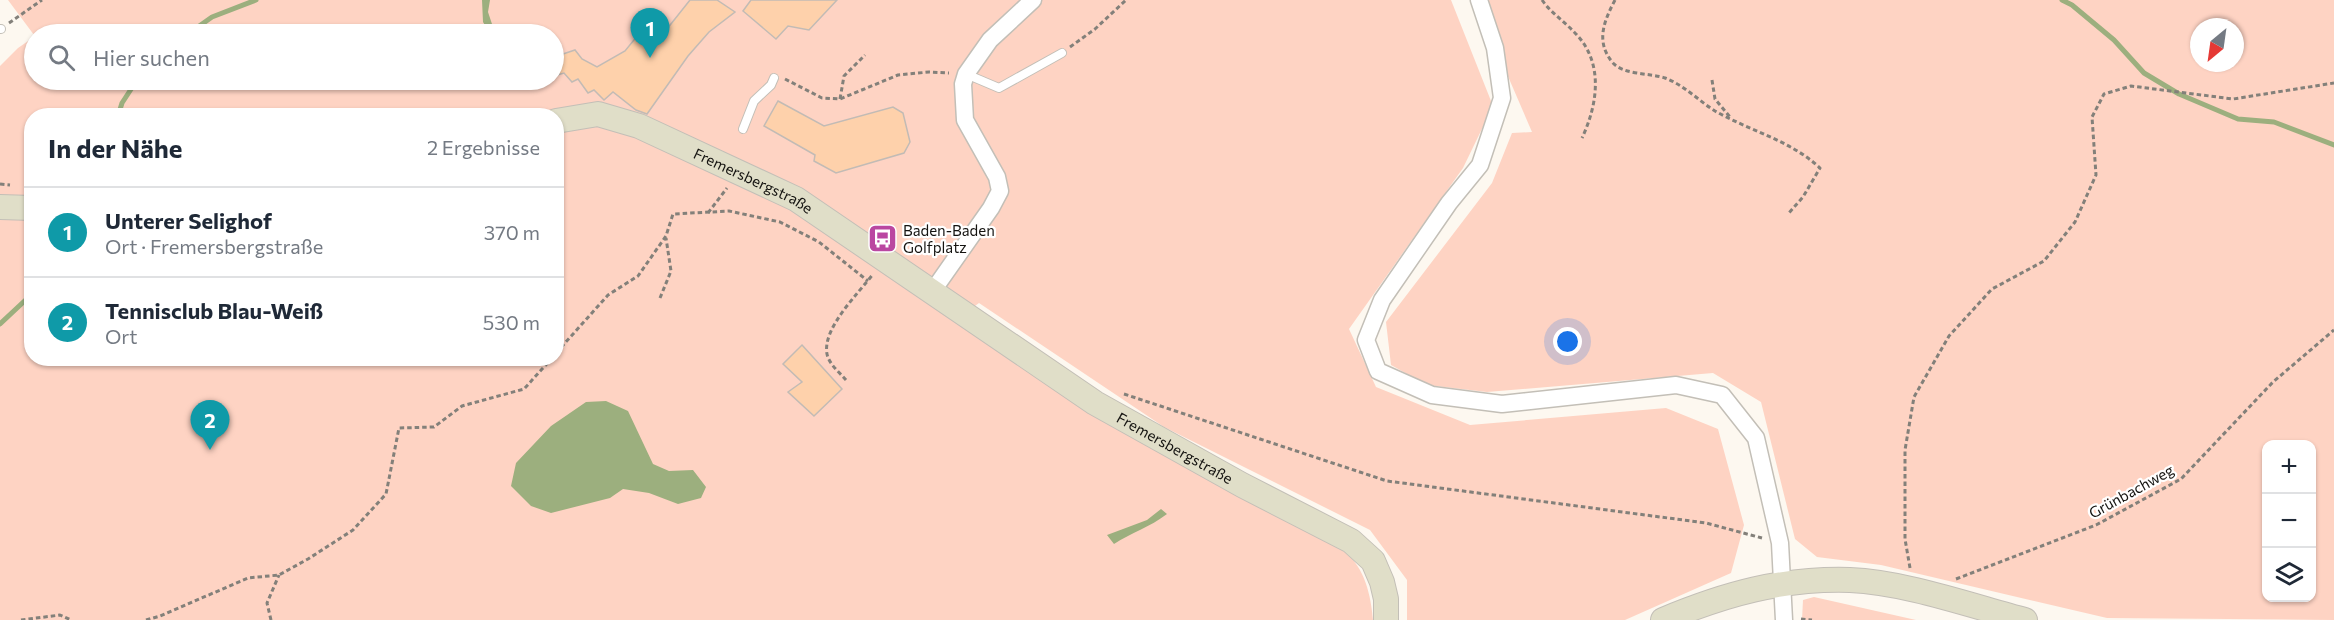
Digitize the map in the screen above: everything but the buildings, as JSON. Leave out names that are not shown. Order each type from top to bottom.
[{"type":"main road","name":"Fremersbergstraße","points":[[564,120],[598,114],[639,126],[796,199],[1095,403],[1242,485],[1351,541],[1373,561],[1386,599],[1386,620]]},
{"type":"main road","points":[[0,207],[24,208]]},
{"type":"main road","points":[[1663,620],[1707,602],[1781,583],[1909,579],[2025,620]]},
{"type":"street","points":[[932,292],[991,208],[1000,190],[997,177],[965,120],[963,84],[966,74],[990,40],[1033,0]]},
{"type":"street","points":[[1479,0],[1495,48],[1502,98],[1480,165],[1449,203],[1382,300],[1366,340],[1378,371],[1432,395],[1502,404],[1676,385],[1722,395],[1756,438],[1780,543],[1784,620]]},
{"type":"lane","points":[[966,74],[999,88],[1062,53]]},
{"type":"lane","points":[[742,129],[754,101],[774,78]]},
{"type":"path","points":[[0,29],[42,0]]},
{"type":"path","points":[[1062,53],[1095,29],[1126,0]]},
{"type":"path","points":[[1542,0],[1587,47],[1592,62],[1597,92],[1591,119],[1582,138]]},
{"type":"path","points":[[1616,0],[1605,18],[1601,39],[1606,54],[1615,65],[1625,70],[1667,79],[1716,111],[1785,144],[1820,168],[1803,197],[1788,214]]},
{"type":"path","points":[[840,99],[844,76],[866,55]]},
{"type":"path","points":[[774,78],[783,79],[822,98],[840,99],[898,75],[929,72],[966,74]]},
{"type":"path","points":[[1712,81],[1715,99],[1731,118]]},
{"type":"path","points":[[1909,579],[1905,539],[1905,462],[1914,398],[1949,336],[1992,289],[2044,261],[2075,222],[2096,175],[2092,117],[2104,94],[2132,86],[2233,99],[2334,83]]},
{"type":"path","points":[[708,213],[738,172]]},
{"type":"path","points":[[564,344],[608,295],[638,276],[666,236],[673,213],[729,212],[780,222],[819,242],[868,281]]},
{"type":"path","points":[[660,298],[670,271],[666,236]]},
{"type":"path","points":[[846,380],[831,363],[827,352],[828,340],[837,320],[884,258]]},
{"type":"path","name":"Grünbachweg","points":[[1956,580],[2096,525],[2181,479],[2273,382],[2334,330]]},
{"type":"path","points":[[146,620],[248,578],[279,575],[308,559],[353,530],[386,494],[399,428],[434,427],[462,406],[524,389],[545,366]]},
{"type":"path","points":[[1115,392],[1387,481],[1706,523],[1780,543]]},
{"type":"path","points":[[271,620],[267,603],[279,575]]},
{"type":"path","points":[[21,620],[60,615],[71,620]]},
{"type":"shaded area","points":[[8,0],[1451,0],[1493,106],[1463,168],[1349,329],[1376,387],[1470,425],[1666,408],[1718,429],[1744,525],[1731,573],[1625,620],[1407,620],[1407,580],[1370,530],[1164,427],[979,303],[956,320],[1311,534],[1345,552],[1358,566],[1366,583],[1373,620],[0,620],[0,66],[24,44],[24,90],[564,90],[564,24],[26,24]]},
{"type":"shaded area","points":[[482,0],[490,0],[488,12],[492,24],[483,22]]},
{"type":"shaded area","points":[[1475,0],[2334,0],[2334,620],[2107,618],[1881,565],[1817,557],[1795,539],[1761,402],[1713,373],[1487,392],[1427,385],[1391,365],[1386,322],[1492,183],[1512,133],[1532,132]]},
{"type":"shaded area","points":[[606,401],[628,411],[653,464],[669,471],[693,470],[706,487],[701,498],[678,504],[649,493],[623,489],[610,498],[551,513],[531,506],[511,486],[516,463],[551,426],[586,402]]},
{"type":"shaded area","points":[[1161,509],[1167,514],[1114,544],[1107,535],[1147,520]]},
{"type":"shaded area","points":[[1814,597],[1916,620],[1802,620],[1803,600]]},
{"type":"waterway","points":[[202,24],[212,17],[256,0]]},
{"type":"waterway","points":[[2062,0],[2072,5],[2114,40],[2144,73],[2179,94],[2238,119],[2274,122],[2334,145]]},
{"type":"waterway","points":[[120,108],[130,90]]},
{"type":"waterway","points":[[0,324],[24,302]]},
{"type":"place","name":"Unterer Selighof","points":[[650,58]]},
{"type":"place","name":"Baden-Baden Golfplatz","points":[[882,239]]},
{"type":"place","name":"Tennisclub Blau-Weiß","points":[[210,450]]}]
